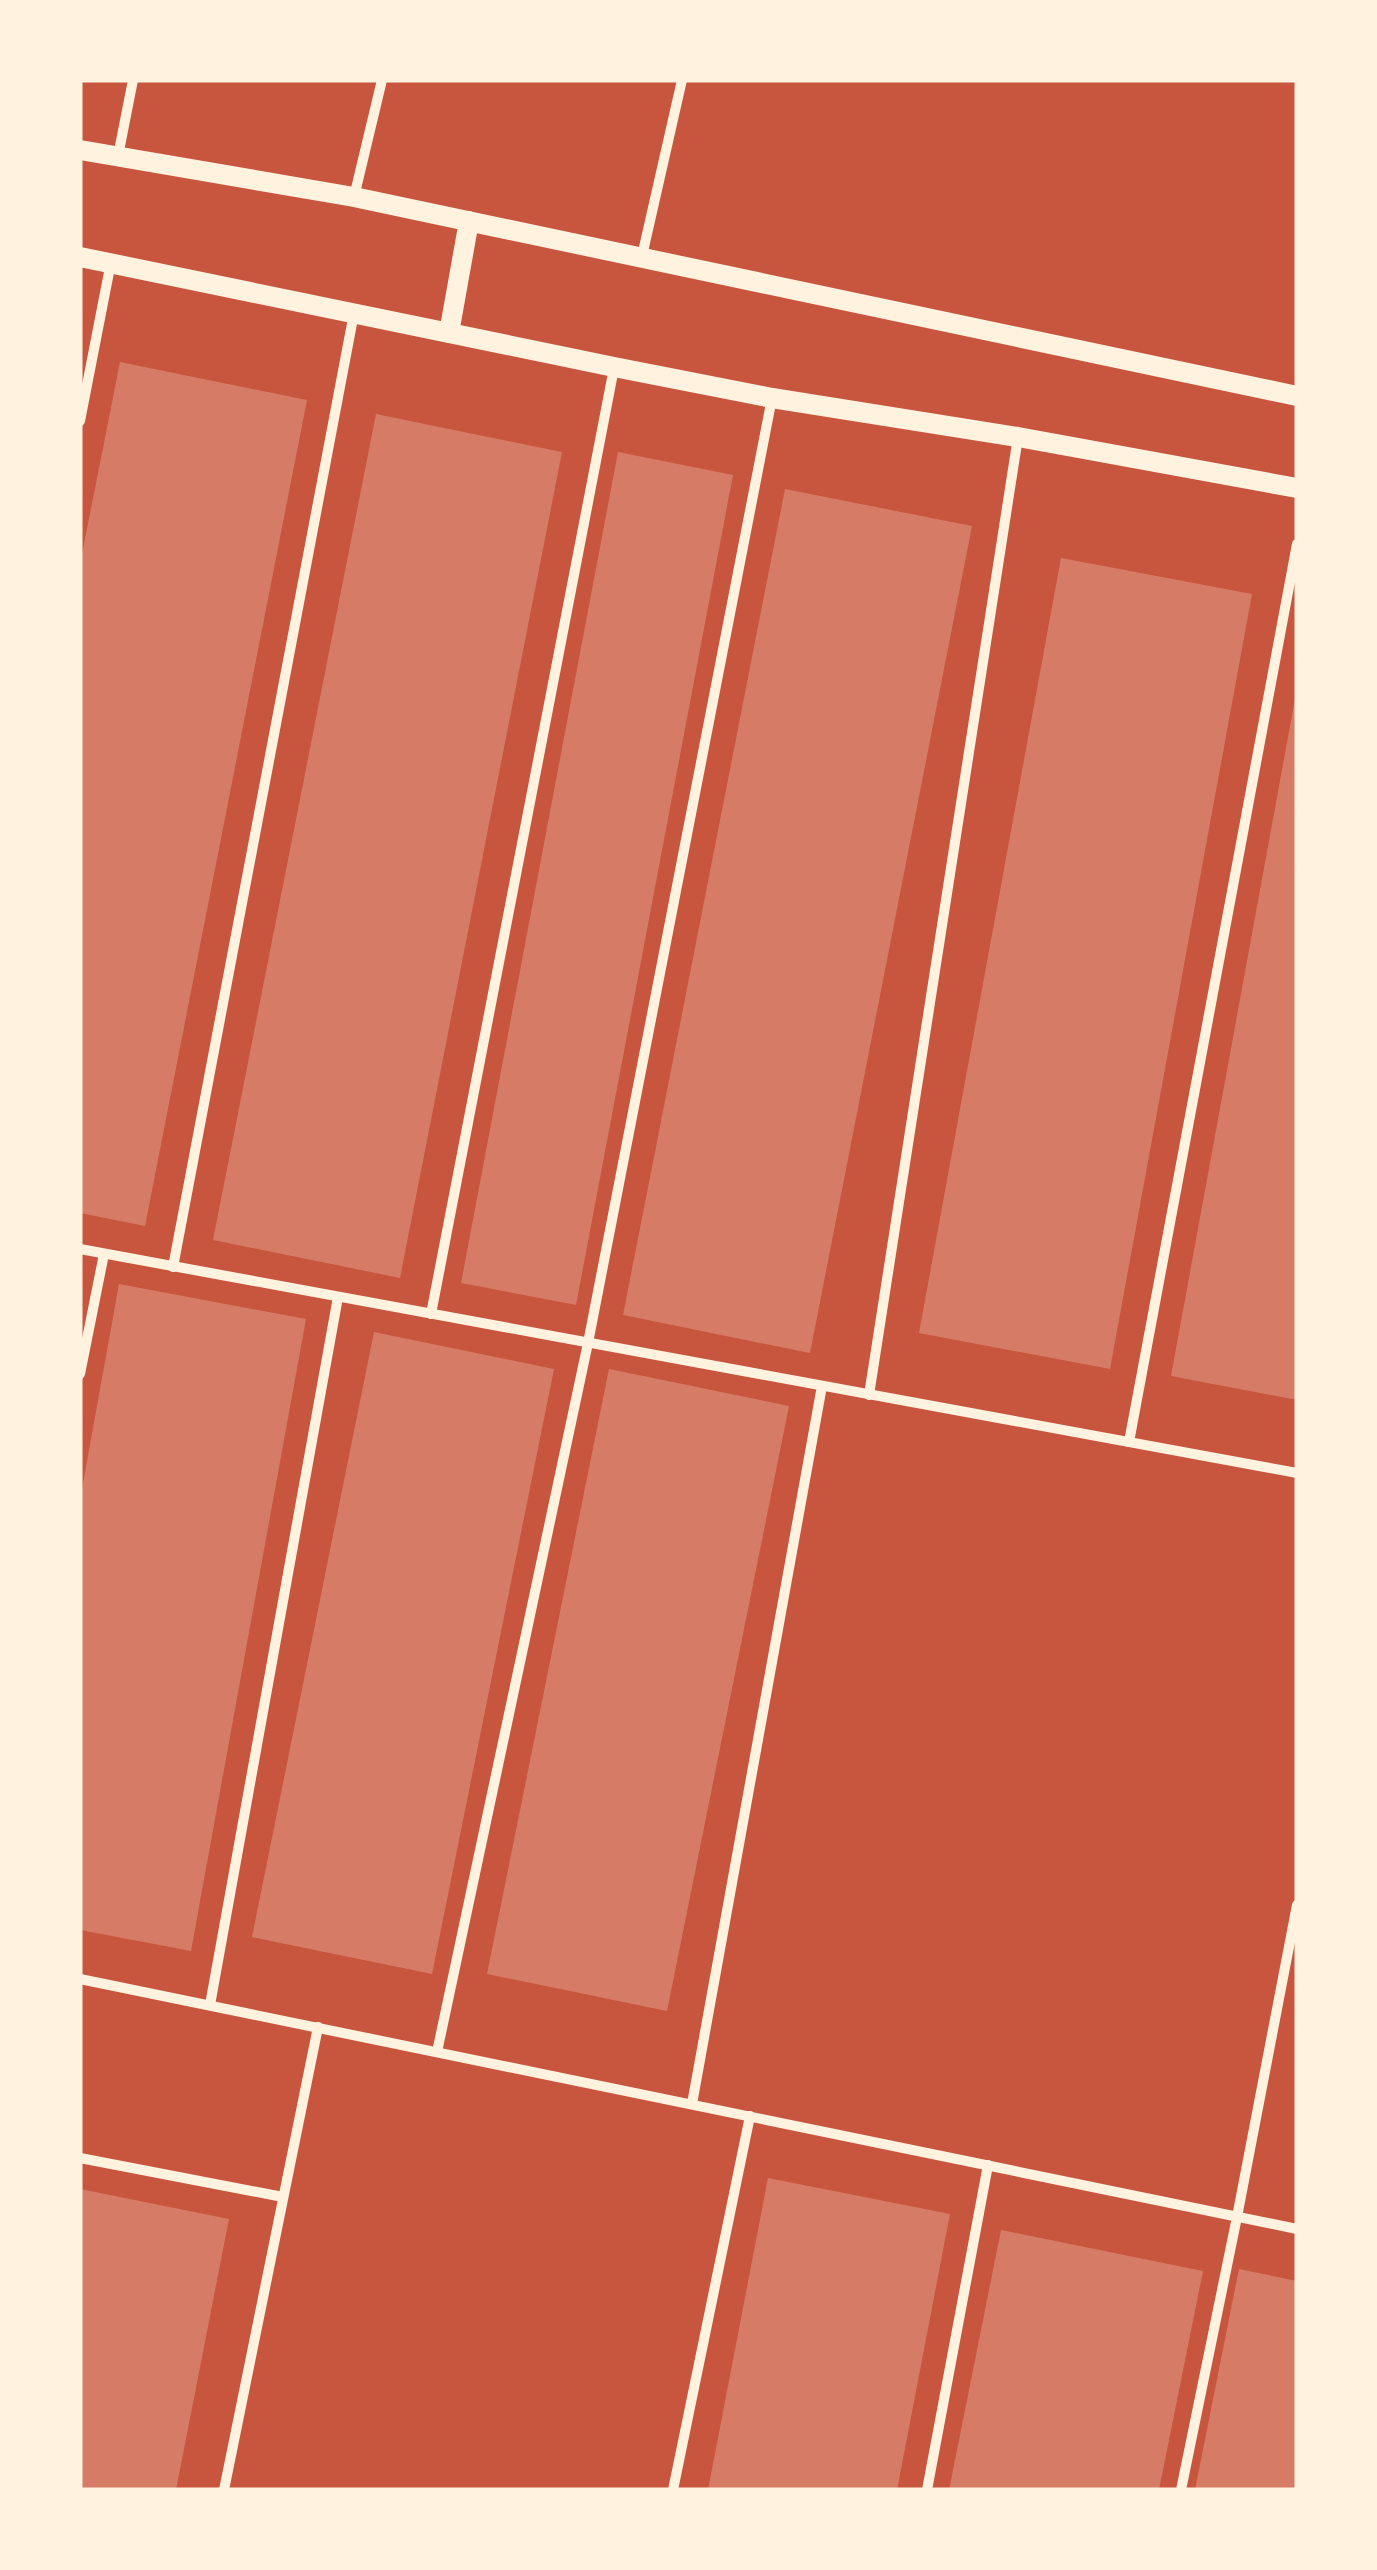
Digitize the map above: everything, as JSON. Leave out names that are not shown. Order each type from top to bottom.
[{"type":"main road","points":[[80,150],[354,197],[1297,396]]},
{"type":"main road","points":[[449,333],[470,221]]},
{"type":"main road","points":[[80,256],[772,398],[1018,437],[1297,488]]},
{"type":"street","points":[[118,156],[133,80]]},
{"type":"street","points":[[354,197],[382,80]]},
{"type":"street","points":[[642,256],[682,80]]},
{"type":"street","points":[[80,421],[111,262]]},
{"type":"street","points":[[173,1267],[354,313]]},
{"type":"street","points":[[431,1314],[614,367]]},
{"type":"street","points":[[437,2052],[588,1343],[772,398]]},
{"type":"street","points":[[869,1395],[1018,437]]},
{"type":"street","points":[[1129,1442],[1297,544]]},
{"type":"street","points":[[80,1250],[1297,1473]]},
{"type":"street","points":[[80,1374],[104,1254]]},
{"type":"street","points":[[210,2006],[338,1297]]},
{"type":"street","points":[[692,2104],[822,1386]]},
{"type":"street","points":[[1182,2490],[1297,1905]]},
{"type":"street","points":[[80,1979],[1297,2229]]},
{"type":"street","points":[[224,2490],[318,2027]]},
{"type":"street","points":[[673,2490],[750,2116]]},
{"type":"street","points":[[80,2158],[284,2197]]},
{"type":"street","points":[[927,2490],[988,2165]]},
{"type":"building","points":[[120,362],[307,400],[145,1226],[80,1213],[80,564]]},
{"type":"building","points":[[376,414],[562,452],[400,1278],[213,1240]]},
{"type":"building","points":[[618,452],[733,475],[576,1305],[461,1283]]},
{"type":"building","points":[[785,489],[972,526],[810,1353],[623,1315]]},
{"type":"building","points":[[1061,558],[1252,594],[1110,1369],[919,1333]]},
{"type":"building","points":[[1297,699],[1297,1400],[1171,1376]]},
{"type":"building","points":[[119,1284],[306,1319],[191,1951],[80,1930],[80,1500]]},
{"type":"building","points":[[374,1332],[554,1369],[432,1974],[252,1937]]},
{"type":"building","points":[[609,1369],[789,1406],[667,2011],[487,1974]]},
{"type":"building","points":[[768,2178],[950,2214],[897,2490],[708,2490]]},
{"type":"building","points":[[80,2189],[229,2219],[176,2490],[80,2490]]},
{"type":"building","points":[[1001,2230],[1203,2271],[1159,2490],[949,2490]]},
{"type":"building","points":[[1239,2269],[1297,2281],[1297,2490],[1195,2490]]}]
